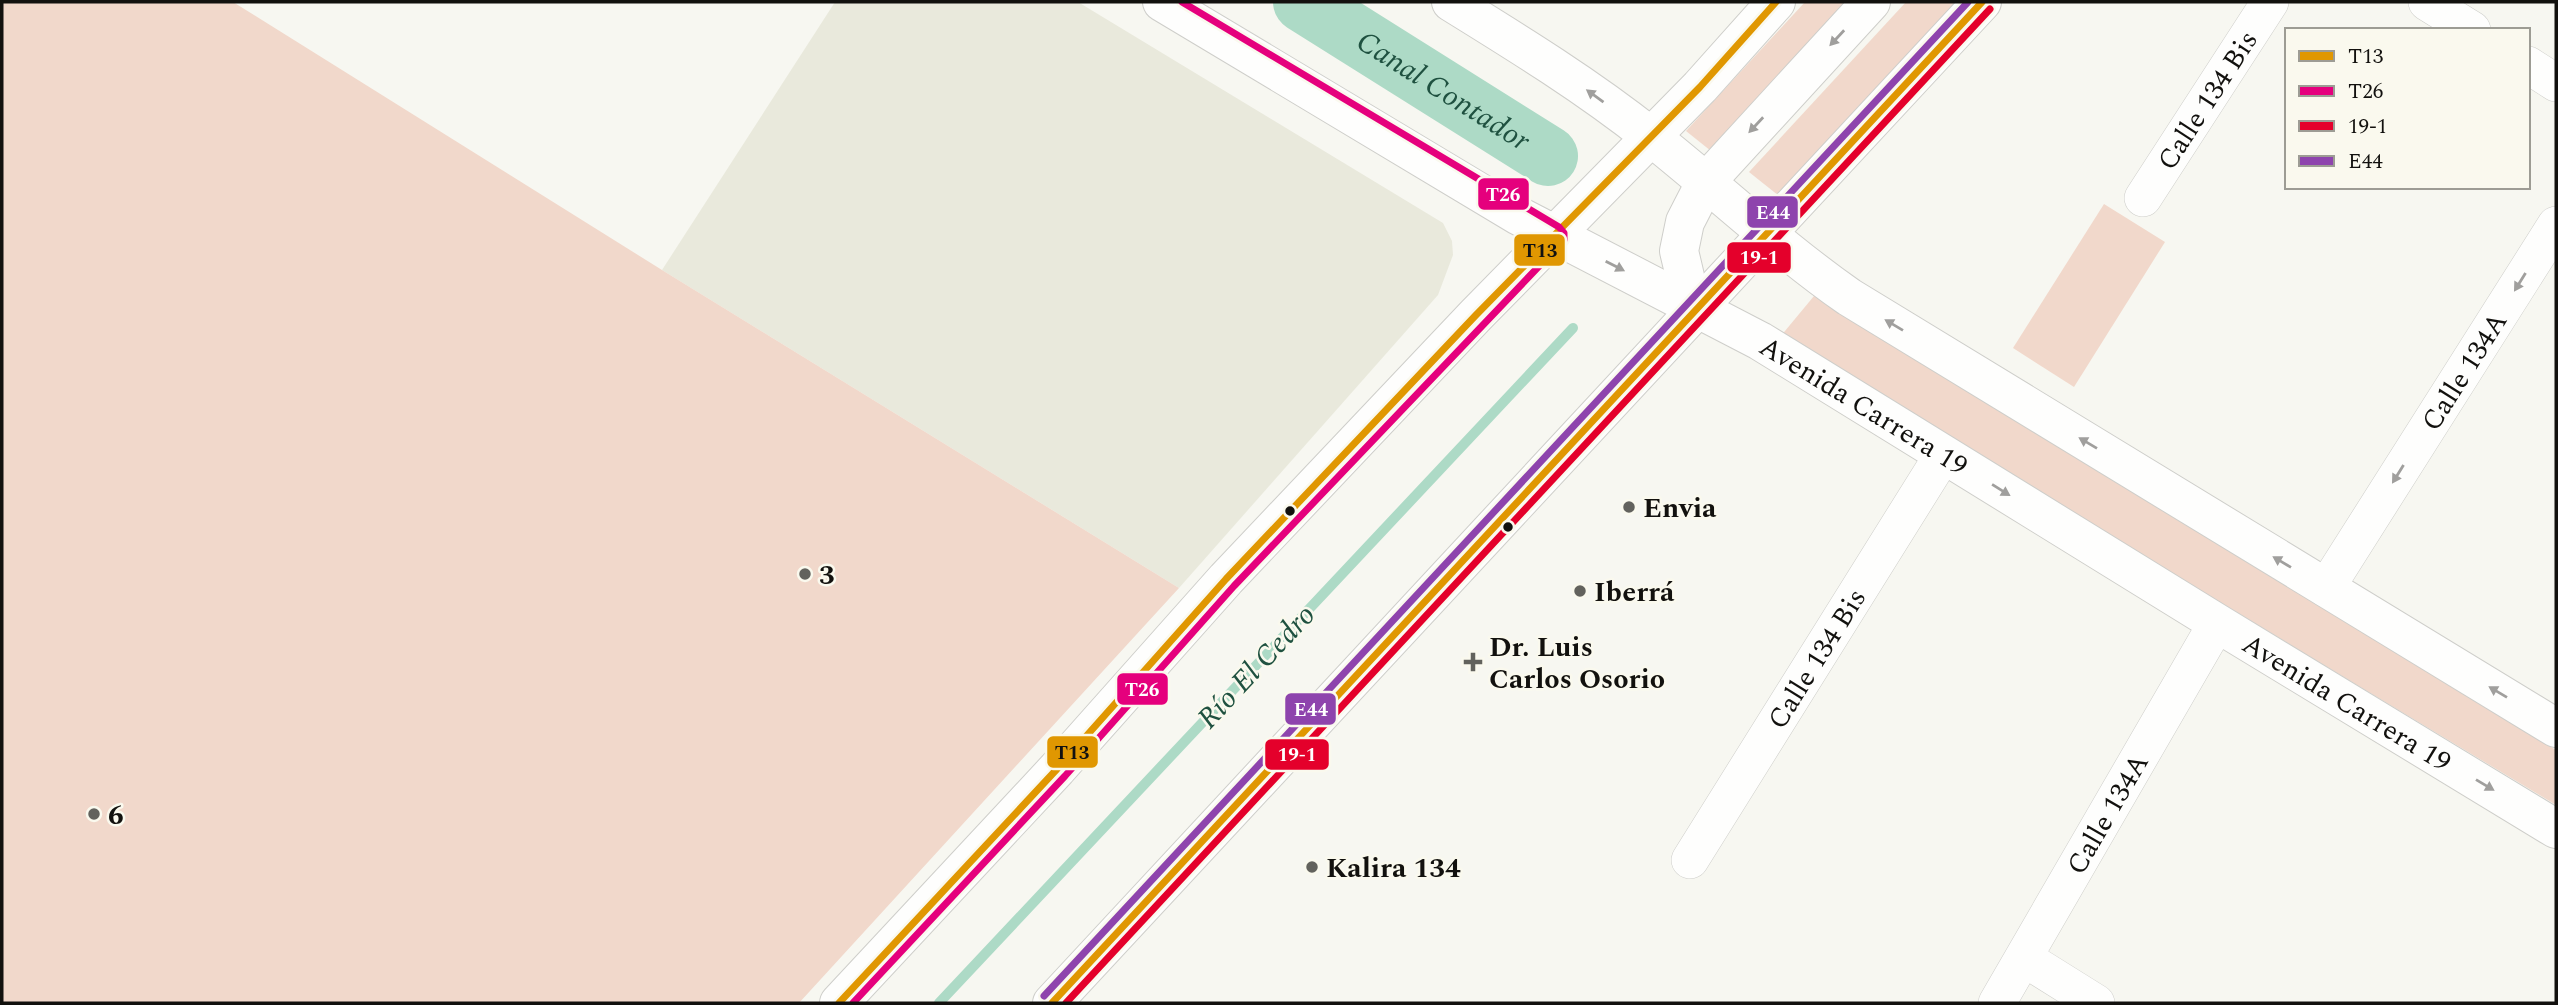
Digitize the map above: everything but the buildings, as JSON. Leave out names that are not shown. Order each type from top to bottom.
[{"type":"main road","name":"Avenida Carrera 19","points":[[1162,2],[1554,236],[1760,341],[2217,624],[2556,828]]},
{"type":"main road","points":[[1451,2],[1560,70],[1650,136],[1766,234],[1849,297],[2556,728]]},
{"type":"main road","points":[[839,1003],[1057,769],[1226,579],[1700,87],[1776,2]]},
{"type":"main road","points":[[1698,308],[1687,285],[1679,251],[1685,222],[1705,183],[1871,2]]},
{"type":"main road","points":[[1052,1003],[1982,2]]},
{"type":"street","name":"Calle 134 Bis","points":[[2143,198],[2270,2]]},
{"type":"street","points":[[2427,2],[2469,28]]},
{"type":"street","points":[[2530,66],[2556,83]]},
{"type":"street","name":"Calle 134A","points":[[2326,588],[2556,225]]},
{"type":"street","name":"Calle 134 Bis","points":[[1689,860],[1943,455]]},
{"type":"street","name":"Calle 134A","points":[[1997,1003],[2217,624]]},
{"type":"street","points":[[2024,958],[2096,1003]]},
{"type":"shaded area","points":[[2,2],[233,2],[1179,588],[799,1003],[2,1003]]},
{"type":"shaded area","points":[[835,2],[1078,2],[1443,223],[1452,241],[1453,255],[1438,295],[1179,588],[662,270]]},
{"type":"shaded area","points":[[1805,2],[1855,2],[1711,151],[1686,131]]},
{"type":"shaded area","points":[[1906,2],[1967,2],[1784,200],[1749,172]]},
{"type":"shaded area","points":[[2104,204],[2165,242],[2074,387],[2013,348]]},
{"type":"shaded area","points":[[1814,296],[2556,750],[2556,805],[1780,337]]},
{"type":"waterway","name":"Canal Contador","points":[[1303,2],[1548,156]]},
{"type":"waterway","name":"Río El Cedro","points":[[939,1003],[1573,328]]},
{"type":"transit line","name":"T26","points":[[853,1003],[1065,776],[1234,586],[1564,240],[1564,233],[1559,227],[1182,2]]},
{"type":"transit line","name":"T13","points":[[839,1003],[1057,769],[1226,579],[1476,315],[1700,87],[1776,2]]},
{"type":"transit line","name":"E44","points":[[1044,996],[1968,2]]},
{"type":"transit line","name":"T13","points":[[1052,1003],[1982,2]]},
{"type":"transit line","name":"19-1","points":[[1066,1003],[1990,9]]},
{"type":"place","name":"Envia","points":[[1629,507]]},
{"type":"place","name":"3","points":[[805,574]]},
{"type":"place","name":"Iberrá","points":[[1580,591]]},
{"type":"place","name":"Dr. Luis Carlos Osorio","points":[[1473,662]]},
{"type":"place","name":"6","points":[[94,814]]},
{"type":"place","name":"Kalira 134","points":[[1312,867]]}]
